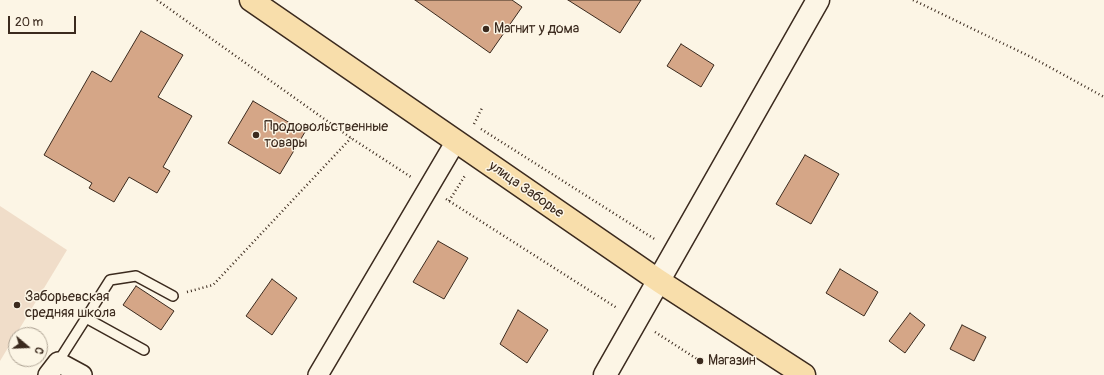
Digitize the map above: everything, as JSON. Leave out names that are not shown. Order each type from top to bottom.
[{"type":"main road","name":"улица Заборье","points":[[251,0],[659,281],[804,375]]},
{"type":"street","points":[[605,375],[818,0]]},
{"type":"street","points":[[318,375],[343,336],[456,141]]},
{"type":"street","points":[[53,368],[82,375]]},
{"type":"lane","points":[[53,368],[110,280],[136,276],[173,296]]},
{"type":"lane","points":[[86,318],[144,350]]},
{"type":"path","points":[[157,0],[351,138],[700,361]]},
{"type":"path","points":[[913,0],[1033,58],[1104,97]]},
{"type":"path","points":[[482,108],[473,123],[661,243]]},
{"type":"path","points":[[173,296],[213,285],[351,138]]},
{"type":"shaded area","name":"Заборьевская средняя школа","points":[[0,206],[67,250],[21,327],[8,327],[8,348],[0,361]]},
{"type":"building","points":[[415,0],[512,0],[522,7],[490,53]]},
{"type":"building","points":[[568,0],[641,0],[620,33]]},
{"type":"building","points":[[141,31],[183,55],[158,97],[192,116],[163,167],[170,171],[157,193],[129,177],[114,202],[89,188],[92,183],[44,155],[92,71],[111,82]]},
{"type":"building","points":[[681,44],[714,65],[701,87],[667,66]]},
{"type":"building","points":[[253,101],[305,132],[280,174],[228,143]]},
{"type":"building","points":[[805,155],[839,174],[811,224],[776,204]]},
{"type":"building","points":[[438,241],[468,258],[444,299],[413,282]]},
{"type":"building","points":[[840,269],[878,292],[864,316],[826,293]]},
{"type":"building","points":[[272,279],[297,298],[272,335],[246,316]]},
{"type":"building","points":[[136,286],[174,311],[161,330],[123,305]]},
{"type":"building","points":[[518,310],[548,330],[527,363],[500,344]]},
{"type":"building","points":[[910,313],[925,325],[905,353],[889,341]]},
{"type":"building","points":[[962,325],[986,337],[974,361],[950,349]]},
{"type":"place","name":"Магнит у дома","points":[[486,29]]},
{"type":"place","name":"Продовольственные товары","points":[[256,135]]},
{"type":"place","name":"Заборьевская средняя школа","points":[[17,305]]},
{"type":"place","name":"Магазин","points":[[700,361]]}]
